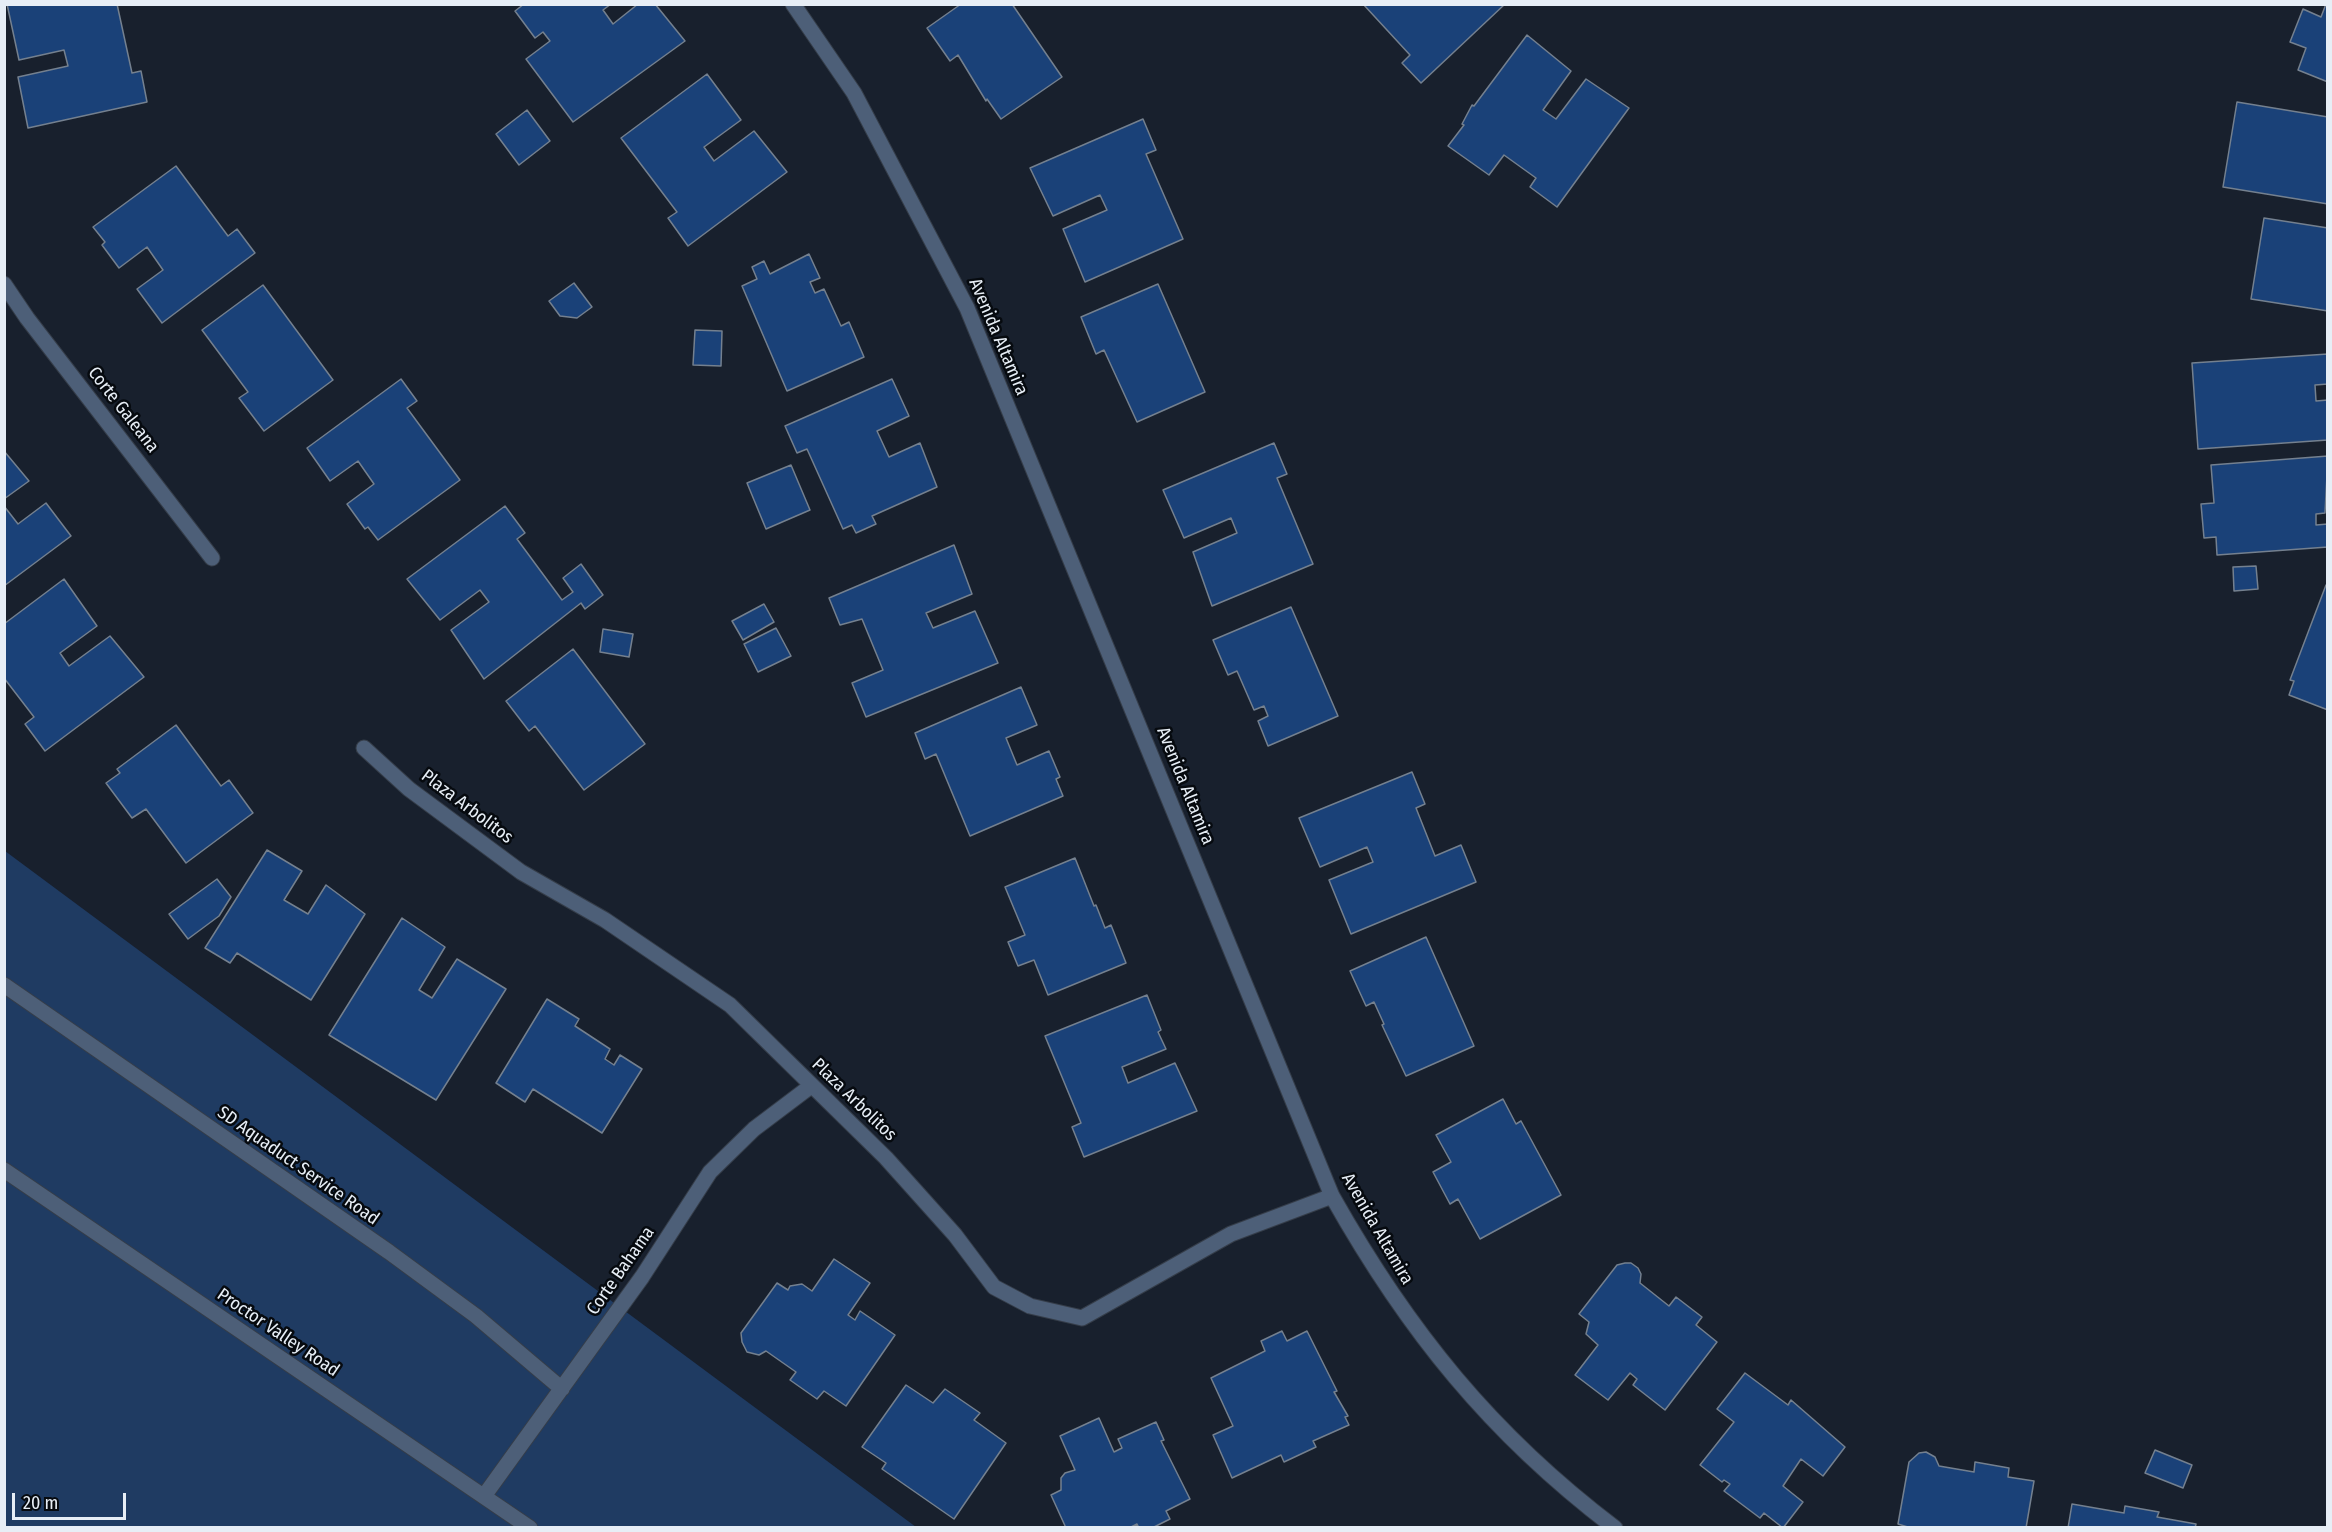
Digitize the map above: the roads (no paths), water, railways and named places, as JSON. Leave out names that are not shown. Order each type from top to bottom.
[{"type":"street","name":"Avenida Altamira","points":[[793,4],[854,93],[967,308],[1332,1196],[1397,1304],[1455,1379],[1520,1448],[1576,1499],[1615,1527]]},
{"type":"street","name":"Corte Galeana","points":[[4,284],[33,326],[212,558]]},
{"type":"street","name":"Plaza Arbolitos","points":[[364,747],[409,789],[521,872],[605,920],[730,1005],[886,1158],[955,1235],[994,1287],[1030,1306],[1082,1318],[1231,1234],[1332,1196]]},
{"type":"street","name":"SD Aquaduct Service Road","points":[[4,985],[399,1259],[476,1316],[562,1389]]},
{"type":"street","name":"Corte Bahama","points":[[484,1496],[642,1277],[711,1172],[754,1129],[811,1086]]},
{"type":"street","name":"Proctor Valley Road","points":[[4,1170],[530,1527]]}]
